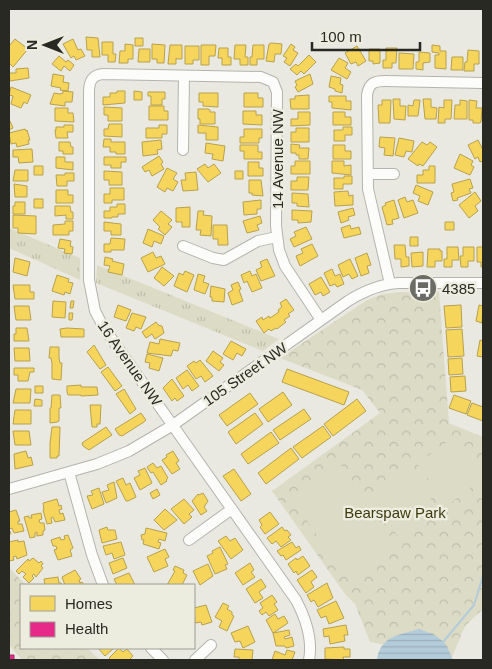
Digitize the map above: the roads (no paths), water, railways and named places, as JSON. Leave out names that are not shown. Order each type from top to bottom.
[{"type":"street","name":"16 Avenue NW","points":[[184,76],[103,74],[93,77],[90,81],[90,280],[93,302],[104,328],[302,612],[309,634],[310,657]]},
{"type":"street","name":"14 Avenue NW","points":[[184,76],[260,77],[270,79],[273,82],[277,92],[277,237],[279,250],[285,266],[321,320]]},
{"type":"street","points":[[183,150],[184,76]]},
{"type":"street","points":[[390,284],[370,205],[367,94],[371,84],[385,80],[483,83]]},
{"type":"street","points":[[368,174],[394,174]]},
{"type":"street","points":[[183,246],[213,258],[224,260],[258,242],[277,237]]},
{"type":"street","name":"105 Street NW","points":[[9,489],[113,459],[173,425],[358,294],[390,284],[483,283]]},
{"type":"street","points":[[69,472],[92,555],[103,584]]},
{"type":"street","points":[[189,540],[232,509]]},
{"type":"street","points":[[195,660],[211,645]]},
{"type":"street","points":[[152,649],[163,660]]},
{"type":"water","points":[[419,629],[441,639],[453,660],[377,660],[379,652],[386,641],[398,635]]},
{"type":"waterway","points":[[443,642],[474,605],[483,576]]},
{"type":"place","name":"4385","points":[[423,288]]},
{"type":"park label","name":"Bearspaw Park","points":[[395,512]]}]
